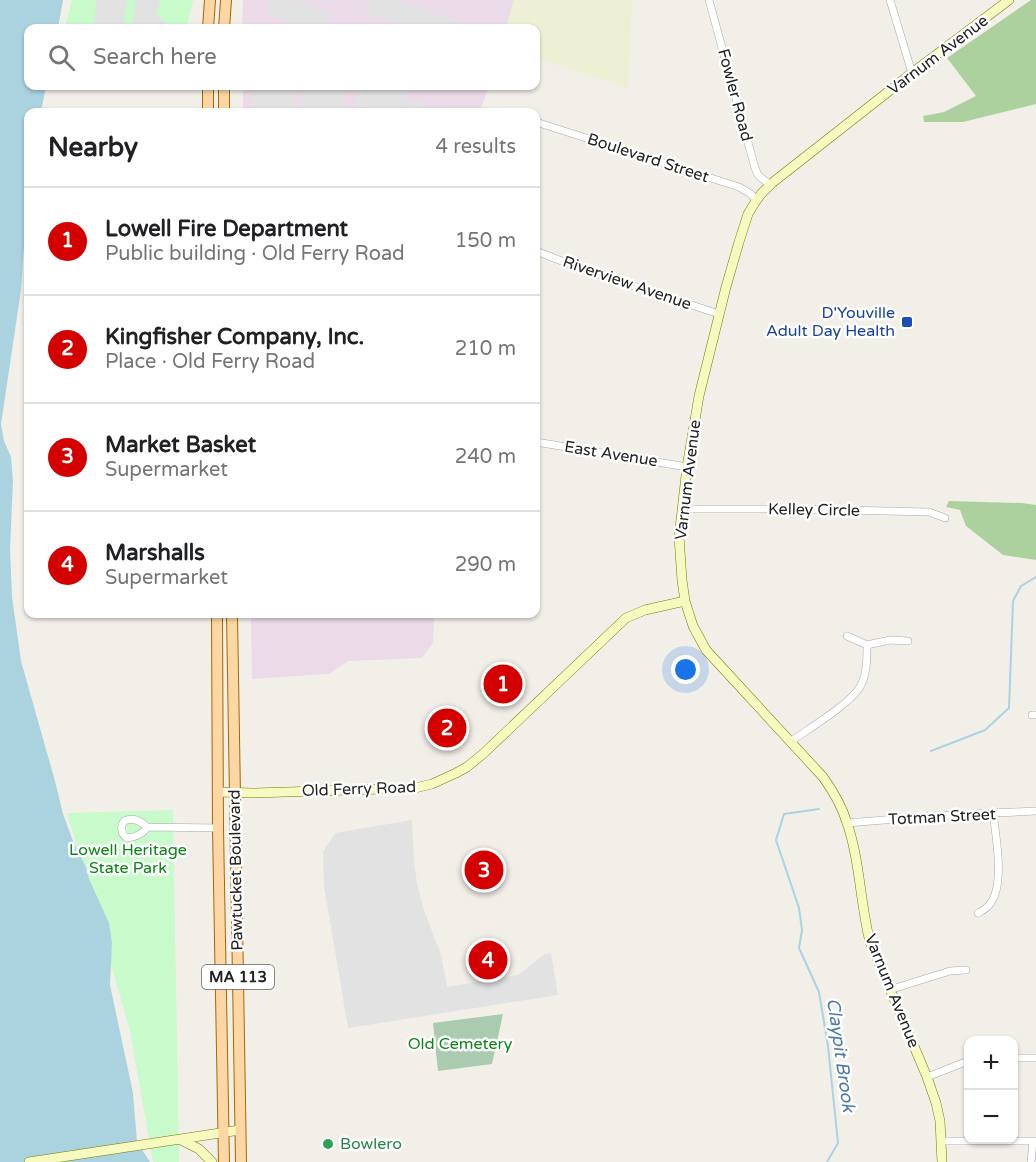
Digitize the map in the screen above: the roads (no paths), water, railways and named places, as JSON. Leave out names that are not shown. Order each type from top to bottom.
[{"type":"main road","points":[[208,24],[210,0]]},
{"type":"main road","points":[[224,24],[226,0]]},
{"type":"main road","name":"Varnum Avenue","points":[[942,1162],[940,1121],[936,1103],[867,931],[854,846],[847,823],[823,777],[706,650],[693,626],[685,601],[680,553],[682,509],[696,411],[719,314],[743,227],[756,200],[770,185],[1007,1]]},
{"type":"main road","points":[[208,90],[208,108]]},
{"type":"main road","points":[[224,90],[224,108]]},
{"type":"main road","name":"Old Ferry Road","points":[[218,792],[390,790],[432,784],[467,767],[484,753],[626,618],[645,610],[685,601]]},
{"type":"main road","name":"Pawtucket Boulevard","points":[[217,618],[224,1162]]},
{"type":"main road","name":"Pawtucket Boulevard","points":[[232,618],[241,1162]]},
{"type":"main road","points":[[29,1162],[240,1131]]},
{"type":"main road","points":[[180,1140],[199,1149],[212,1162]]},
{"type":"street","name":"Fowler Road","points":[[709,0],[755,168],[758,175],[770,185]]},
{"type":"street","points":[[890,0],[912,73]]},
{"type":"street","name":"Boulevard Street","points":[[540,123],[739,187],[756,200]]},
{"type":"street","name":"Riverview Avenue","points":[[540,253],[582,269],[719,314]]},
{"type":"street","name":"East Avenue","points":[[540,443],[687,467]]},
{"type":"street","name":"Kelley Circle","points":[[682,509],[929,512],[945,518]]},
{"type":"street","points":[[847,636],[867,645],[890,640],[908,641]]},
{"type":"street","points":[[790,742],[850,699],[861,686],[866,668],[867,645]]},
{"type":"street","name":"Totman Street","points":[[847,823],[1036,811]]},
{"type":"street","points":[[978,913],[989,905],[997,891],[997,846],[993,813]]},
{"type":"street","points":[[147,827],[218,828]]},
{"type":"street","points":[[889,990],[950,971],[966,970]]},
{"type":"street","points":[[1018,1058],[1036,1058]]},
{"type":"street","points":[[927,1077],[964,1063]]},
{"type":"street","points":[[942,1141],[1034,1141],[1032,1162]]},
{"type":"water","points":[[0,0],[63,0],[59,24],[24,24],[24,90],[45,90],[42,108],[24,108],[24,245],[21,290],[1,424],[4,441],[11,457],[13,481],[10,550],[12,597],[21,661],[63,814],[109,923],[112,943],[110,985],[133,1093],[137,1142],[150,1162],[0,1162]]},
{"type":"waterway","name":"Claypit Brook","points":[[931,751],[985,730],[1009,708],[1013,601],[1021,586],[1036,577]]},
{"type":"waterway","name":"Claypit Brook","points":[[819,809],[784,814],[776,840],[799,908],[802,930],[799,948],[819,992],[828,1046],[838,1143],[827,1162]]},
{"type":"place","name":"D'Youville Adult Day Health","points":[[907,322]]},
{"type":"place","name":"Lowell Fire Department","points":[[503,684]]},
{"type":"place","name":"Kingfisher Company, Inc.","points":[[447,728]]},
{"type":"place","name":"Market Basket","points":[[484,870]]},
{"type":"place","name":"Marshalls","points":[[488,960]]},
{"type":"place","name":"Bowlero","points":[[328,1144]]},
{"type":"park label","name":"Lowell Heritage State Park","points":[[128,859]]},
{"type":"park label","name":"Old Cemetery","points":[[460,1044]]}]
